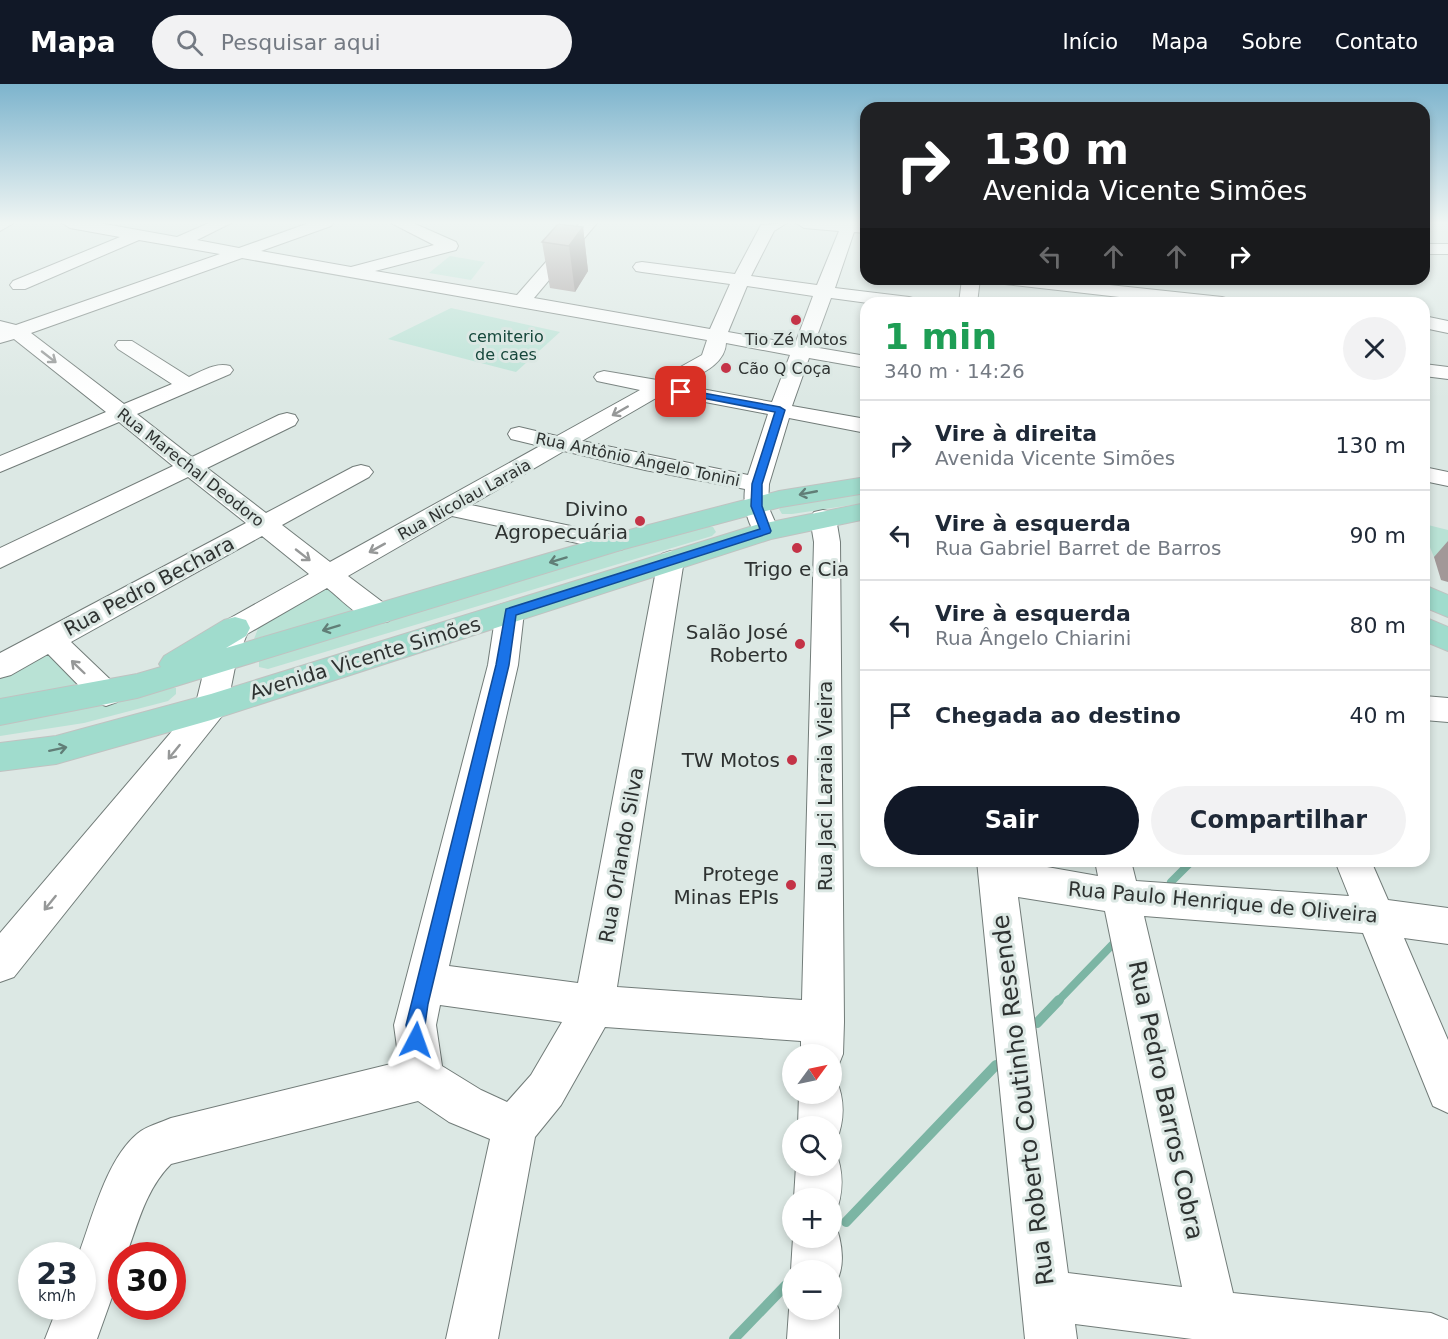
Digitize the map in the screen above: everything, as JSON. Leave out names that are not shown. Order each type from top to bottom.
[{"type":"main road","name":"Avenida Vicente Simões","points":[[0,712],[106,694],[138,686],[614,543],[819,491],[860,486]]},
{"type":"main road","name":"Avenida Vicente Simões","points":[[0,757],[56,750],[211,707],[671,560],[760,507],[823,518],[860,512]]},
{"type":"main road","points":[[1430,596],[1448,607]]},
{"type":"main road","points":[[138,686],[235,628]]},
{"type":"main road","points":[[1430,631],[1448,640]]},
{"type":"street","points":[[19,285],[27,282]]},
{"type":"street","points":[[5,332],[160,282]]},
{"type":"street","points":[[399,282],[710,338],[799,356],[860,372]]},
{"type":"street","points":[[520,303],[538,282]]},
{"type":"street","name":"Rua Nicolau Laraia","points":[[235,628],[710,359],[715,354],[710,338],[740,282]]},
{"type":"street","points":[[759,282],[866,297]]},
{"type":"street","points":[[760,507],[780,410],[829,282]]},
{"type":"street","points":[[1038,285],[1104,297]]},
{"type":"street","points":[[1430,320],[1448,319]]},
{"type":"street","points":[[1430,322],[1448,327]]},
{"type":"street","name":"Rua Marechal Deodoro","points":[[5,332],[122,413],[379,614]]},
{"type":"street","points":[[125,345],[188,385]]},
{"type":"street","points":[[799,356],[860,361]]},
{"type":"street","points":[[0,465],[223,370]]},
{"type":"street","points":[[1430,371],[1448,374]]},
{"type":"street","points":[[604,377],[860,425]]},
{"type":"street","points":[[0,559],[287,420]]},
{"type":"street","name":"Rua Antônio Ângelo Tonini","points":[[519,434],[563,444],[760,507]]},
{"type":"street","points":[[1430,459],[1448,462]]},
{"type":"street","name":"Rua Pedro Bechara","points":[[0,667],[361,472]]},
{"type":"street","points":[[1430,475],[1448,479]]},
{"type":"street","points":[[449,508],[614,543]]},
{"type":"street","name":"Rua Jaci Laraia Vieira","points":[[823,518],[827,542],[823,1038]]},
{"type":"street","name":"Rua Orlando Silva","points":[[515,1127],[546,1090],[594,1006],[671,560]]},
{"type":"street","points":[[1430,594],[1448,596]]},
{"type":"street","points":[[422,1078],[415,1025],[503,665],[510,612]]},
{"type":"street","points":[[0,963],[211,707],[220,662],[235,628]]},
{"type":"street","points":[[50,639],[106,694]]},
{"type":"street","points":[[1430,708],[1448,710]]},
{"type":"street","points":[[1356,867],[1448,1091]]},
{"type":"street","name":"Rua Paulo Henrique de Oliveira","points":[[996,869],[1118,879],[1448,926]]},
{"type":"street","name":"Rua Roberto Coutinho Resende","points":[[996,869],[1049,1317]]},
{"type":"street","name":"Rua Pedro Barros Cobra","points":[[1118,879],[1215,1328]]},
{"type":"street","points":[[424,983],[823,1038]]},
{"type":"street","points":[[71,1339],[127,1188],[141,1162],[155,1148],[171,1141],[422,1078],[465,1106],[515,1127],[472,1339]]},
{"type":"street","points":[[1049,1317],[1431,1339]]},
{"type":"street","points":[[813,1339],[814,1320]]},
{"type":"green space","name":"cemiterio de caes","points":[[451,308],[560,332],[516,372],[388,339]]},
{"type":"green space","points":[[860,494],[860,504],[792,514],[782,514],[779,509],[784,505]]},
{"type":"green space","points":[[703,526],[713,527],[716,532],[712,536],[268,669],[259,667],[259,659],[267,654]]},
{"type":"green space","points":[[1430,526],[1448,530],[1448,560],[1434,557],[1430,547]]},
{"type":"green space","points":[[327,582],[361,611],[254,639],[261,621]]},
{"type":"green space","points":[[42,649],[79,679],[69,691],[0,699],[0,672]]},
{"type":"green space","points":[[169,686],[176,688],[176,694],[168,701],[84,723],[0,736],[0,722]]},
{"type":"waterway","points":[[1171,882],[1186,867]]},
{"type":"waterway","points":[[1057,1002],[1112,945]]},
{"type":"waterway","points":[[1037,1023],[1059,1000]]},
{"type":"waterway","points":[[846,1222],[996,1065]]},
{"type":"waterway","points":[[734,1339],[782,1289]]},
{"type":"place","name":"Tio Zé Motos","points":[[796,320]]},
{"type":"place","name":"Cão Q Coça","points":[[726,368]]},
{"type":"place","name":"Divino Agropecuária","points":[[640,521]]},
{"type":"place","name":"Trigo e Cia","points":[[797,548]]},
{"type":"place","name":"Salão José Roberto","points":[[800,644]]},
{"type":"place","name":"TW Motos","points":[[792,760]]},
{"type":"place","name":"Protege Minas EPIs","points":[[791,885]]},
{"type":"route","points":[[416,1040],[415,1025],[430,960],[503,665],[510,612],[766,531],[756,506],[757,484],[780,410],[681,392]]}]
